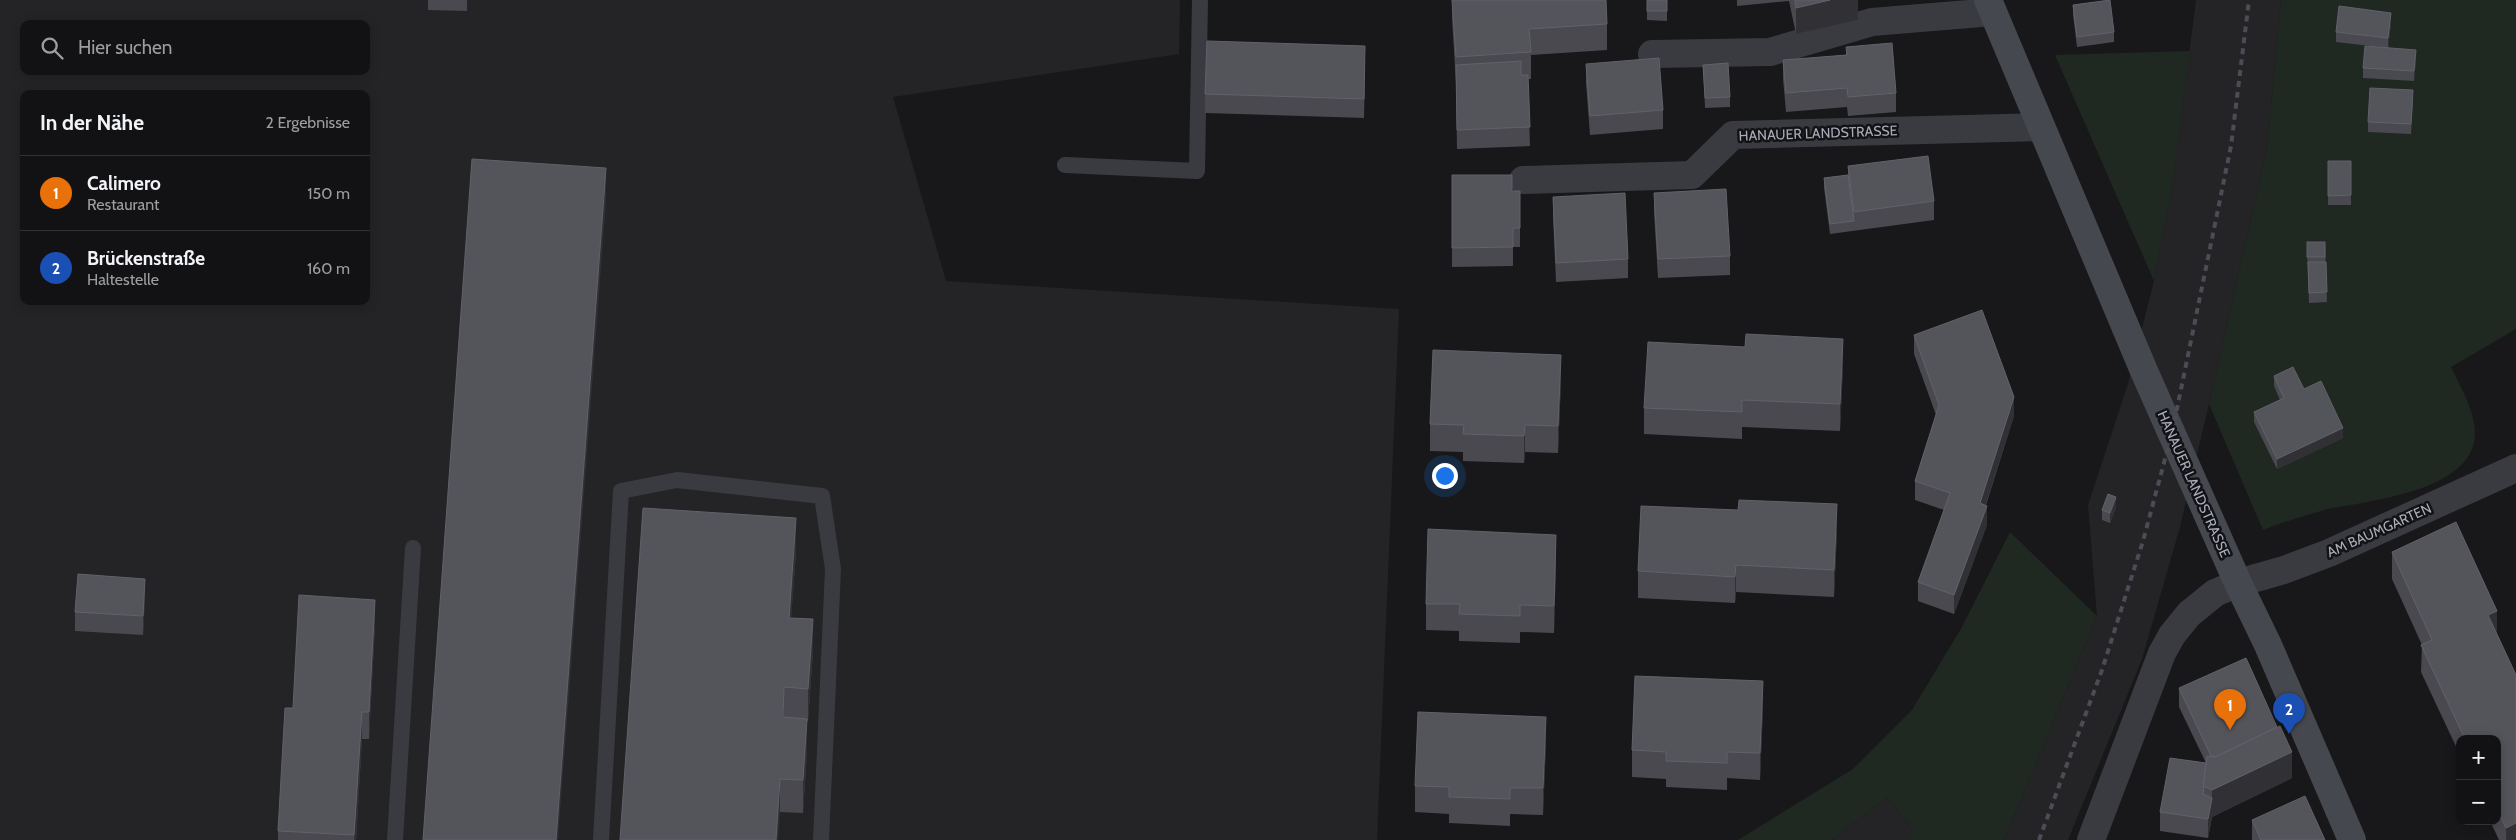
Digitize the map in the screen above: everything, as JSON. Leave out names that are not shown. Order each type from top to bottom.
[{"type":"street","name":"HANAUER LANDSTRASSE","points":[[1652,54],[1770,52],[1872,22],[1990,6],[2040,127],[2352,840]]},
{"type":"street","name":"HANAUER LANDSTRASSE","points":[[1523,180],[1692,175],[1733,135],[2040,127]]},
{"type":"street","name":"AM BAUMGARTEN","points":[[2091,840],[2162,653],[2172,635],[2189,614],[2216,593],[2238,583],[2284,570],[2329,553],[2516,468]]},
{"type":"lane","points":[[1065,166],[1197,171],[1200,0]]},
{"type":"lane","points":[[601,840],[621,492],[677,480],[822,496],[833,569],[821,840]]},
{"type":"lane","points":[[395,840],[413,548]]},
{"type":"shaded area","points":[[0,0],[1180,0],[1179,54],[893,97],[946,281],[1399,309],[1377,840],[0,840]]},
{"type":"shaded area","points":[[2196,0],[2281,0],[2267,149],[2209,404],[2180,527],[2142,659],[2068,840],[2004,840],[2097,616],[2088,505],[2127,387],[2154,281],[2171,196]]},
{"type":"shaded area","points":[[2281,0],[2516,0],[2516,329],[2451,367],[2472,413],[2475,432],[2474,442],[2466,459],[2453,472],[2434,483],[2412,491],[2328,509],[2263,530],[2209,404],[2267,149]]},
{"type":"shaded area","points":[[2190,51],[2171,196],[2154,281],[2055,55]]},
{"type":"shaded area","points":[[2010,532],[2097,616],[2004,840],[1909,840],[1912,829],[1887,797],[1832,840],[1738,840],[1853,769],[1912,710],[1962,627]]},
{"type":"shaded area","points":[[1887,797],[1912,829],[1909,840],[1832,840]]},
{"type":"building","points":[[1452,0],[1606,0],[1607,24],[1529,29],[1531,52],[1456,57]]},
{"type":"building","points":[[1647,0],[1667,0],[1667,11],[1647,11]]},
{"type":"building","points":[[1795,0],[1830,0],[1796,8]]},
{"type":"building","points":[[2110,0],[2114,32],[2077,37],[2073,5]]},
{"type":"building","points":[[2339,6],[2391,13],[2388,38],[2336,32]]},
{"type":"building","points":[[1207,41],[1365,46],[1364,99],[1205,94]]},
{"type":"building","points":[[1892,43],[1896,93],[1848,97],[1847,88],[1786,93],[1783,60],[1847,55],[1846,47]]},
{"type":"building","points":[[2365,46],[2416,50],[2414,71],[2363,68]]},
{"type":"building","points":[[1659,58],[1663,110],[1590,116],[1586,64]]},
{"type":"building","points":[[1521,61],[1521,75],[1528,75],[1530,127],[1457,130],[1456,65]]},
{"type":"building","points":[[1728,63],[1730,97],[1705,98],[1703,65]]},
{"type":"building","points":[[2370,88],[2413,90],[2411,124],[2368,122]]},
{"type":"building","points":[[1928,156],[1934,201],[1854,212],[1848,166]]},
{"type":"building","points":[[472,159],[606,168],[556,840],[423,840]]},
{"type":"building","points":[[2328,161],[2351,161],[2351,195],[2328,196]]},
{"type":"building","points":[[1452,175],[1512,175],[1512,191],[1520,191],[1520,228],[1513,228],[1513,247],[1452,248]]},
{"type":"building","points":[[1848,175],[1854,221],[1830,224],[1824,178]]},
{"type":"building","points":[[1726,189],[1730,256],[1658,259],[1654,193]]},
{"type":"building","points":[[1625,193],[1628,259],[1556,263],[1553,197]]},
{"type":"building","points":[[2307,242],[2325,242],[2325,257],[2307,257]]},
{"type":"building","points":[[2308,262],[2326,262],[2327,292],[2309,293]]},
{"type":"building","points":[[1982,310],[2014,397],[1980,503],[1987,506],[1954,595],[1918,582],[1950,493],[1915,481],[1939,405],[1914,335]]},
{"type":"building","points":[[1746,334],[1843,339],[1840,404],[1742,400],[1742,412],[1644,408],[1648,342],[1745,347]]},
{"type":"building","points":[[1433,350],[1561,355],[1558,426],[1525,425],[1524,436],[1463,434],[1464,425],[1430,424]]},
{"type":"building","points":[[2293,367],[2304,389],[2321,381],[2343,428],[2277,459],[2254,412],[2284,398],[2274,376]]},
{"type":"building","points":[[2108,494],[2116,497],[2110,513],[2102,510]]},
{"type":"building","points":[[1739,500],[1837,504],[1834,570],[1736,565],[1735,577],[1638,571],[1641,506],[1738,510]]},
{"type":"building","points":[[643,508],[796,518],[789,618],[813,619],[808,689],[784,687],[783,717],[807,719],[803,780],[780,779],[776,840],[620,840]]},
{"type":"building","points":[[2456,522],[2497,611],[2488,615],[2516,675],[2516,823],[2506,828],[2501,818],[2501,735],[2463,735],[2421,645],[2432,640],[2392,552]]},
{"type":"building","points":[[1428,529],[1556,535],[1554,606],[1520,605],[1520,616],[1459,614],[1460,604],[1426,604]]},
{"type":"building","points":[[78,574],[145,579],[143,616],[75,612]]},
{"type":"building","points":[[299,595],[375,600],[369,712],[362,712],[354,835],[278,831],[285,708],[293,708]]},
{"type":"building","points":[[2246,658],[2277,727],[2215,757],[2211,756],[2179,688]]},
{"type":"building","points":[[1635,676],[1763,681],[1760,753],[1727,752],[1727,763],[1666,761],[1666,752],[1632,750]]},
{"type":"building","points":[[1418,712],[1546,717],[1543,788],[1510,788],[1510,799],[1449,797],[1449,787],[1415,786]]},
{"type":"building","points":[[2280,726],[2292,752],[2212,790],[2203,786],[2207,756],[2215,757]]},
{"type":"building","points":[[2170,758],[2206,763],[2203,794],[2212,798],[2208,819],[2160,812]]},
{"type":"building","points":[[2305,796],[2325,840],[2261,840],[2252,820]]},
{"type":"railway","points":[[2039,840],[2102,670],[2143,541],[2172,433],[2231,146],[2249,0]]},
{"type":"place","name":"Calimero","points":[[2230,730]]},
{"type":"place","name":"Brückenstraße","points":[[2289,734]]}]
